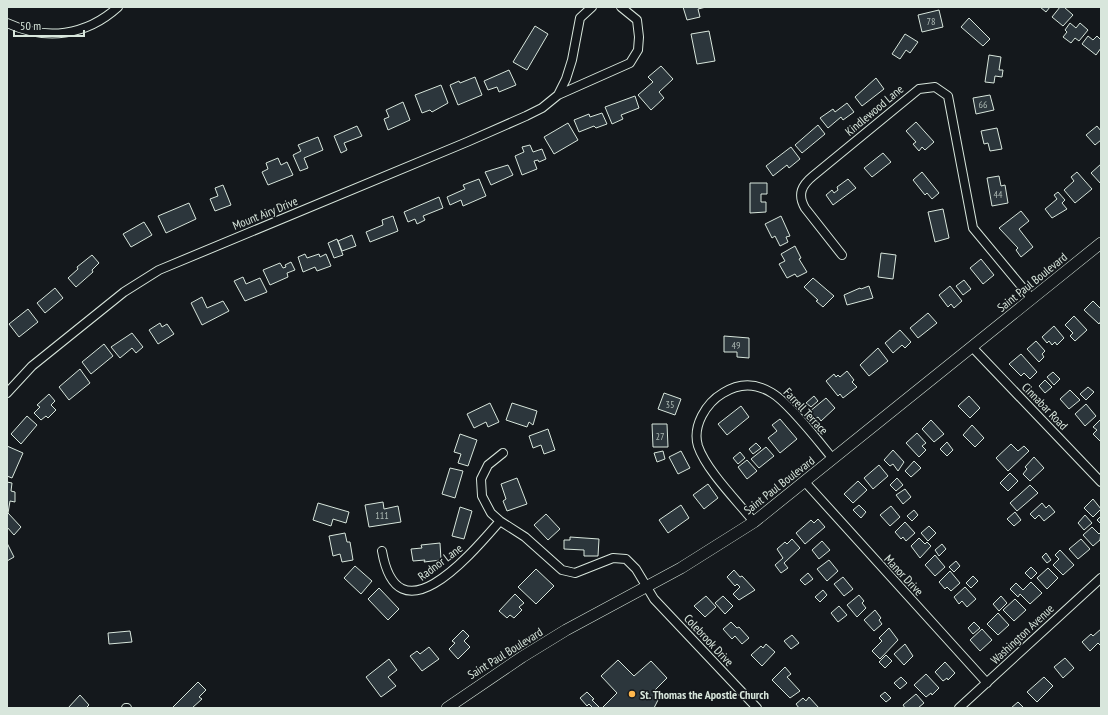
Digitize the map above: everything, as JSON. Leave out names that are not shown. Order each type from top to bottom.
[{"type":"street","points":[[7,23],[24,30],[42,34],[57,34],[86,29],[99,22],[118,7]]},
{"type":"street","name":"Mount Airy Drive","points":[[558,95],[566,79],[572,60],[580,18],[592,7]]},
{"type":"street","name":"Mount Airy Drive","points":[[7,393],[32,366],[118,296],[159,270],[467,142],[542,108],[558,95],[630,63],[638,50],[639,37],[637,20],[621,7]]},
{"type":"street","name":"Kindlewood Lane","points":[[842,255],[805,208],[801,201],[802,187],[919,89],[935,87],[948,96],[973,228],[1032,299]]},
{"type":"street","name":"Saint Paul Boulevard","points":[[447,708],[522,656],[712,550],[754,522],[1101,244]]},
{"type":"street","name":"Cinnabar Road","points":[[972,347],[1101,482]]},
{"type":"street","name":"Farrell Terrace","points":[[754,522],[707,464],[698,445],[697,436],[701,417],[710,402],[718,396],[740,386],[757,386],[765,389],[781,400],[833,459]]},
{"type":"street","name":"Colebrook Drive","points":[[503,452],[488,465],[483,472],[480,487],[485,504],[491,513],[500,521],[525,537],[562,570],[575,573],[584,571],[606,560],[620,558],[631,563],[654,599],[757,708]]},
{"type":"street","name":"Manor Drive","points":[[805,482],[987,683]]},
{"type":"street","name":"Radnor Lane","points":[[382,551],[387,570],[395,583],[406,590],[418,592],[430,586],[469,557],[500,521]]},
{"type":"street","name":"Washington Avenue","points":[[959,708],[1101,578]]},
{"type":"building","points":[[683,7],[706,7],[698,9],[700,17],[687,20]]},
{"type":"building","points":[[1040,7],[1050,7],[1046,12]]},
{"type":"building","points":[[1060,7],[1064,7],[1073,15],[1063,26],[1052,17]]},
{"type":"building","points":[[939,10],[943,27],[922,32],[918,15]]},
{"type":"building","points":[[969,18],[990,39],[983,46],[961,27]]},
{"type":"building","points":[[1070,23],[1076,28],[1080,23],[1088,30],[1079,41],[1075,38],[1071,43],[1063,37],[1067,32],[1065,30]]},
{"type":"building","points":[[535,26],[548,34],[527,70],[513,62]]},
{"type":"building","points":[[709,31],[715,61],[697,64],[691,34]]},
{"type":"building","points":[[905,34],[918,42],[910,53],[906,50],[900,59],[892,54]]},
{"type":"building","points":[[1088,36],[1093,40],[1097,36],[1101,40],[1101,48],[1096,55],[1082,44]]},
{"type":"building","points":[[989,55],[1001,57],[999,70],[1003,70],[1002,77],[995,76],[994,83],[985,82]]},
{"type":"building","points":[[661,66],[673,79],[659,92],[664,98],[651,110],[638,95],[653,82],[648,77]]},
{"type":"building","points":[[509,70],[516,85],[499,92],[497,87],[488,90],[484,81]]},
{"type":"building","points":[[475,77],[482,95],[458,105],[450,85]]},
{"type":"building","points":[[876,78],[884,89],[862,106],[855,97]]},
{"type":"building","points":[[441,85],[448,103],[432,112],[430,110],[422,113],[415,95]]},
{"type":"building","points":[[990,95],[994,110],[976,114],[973,98]]},
{"type":"building","points":[[635,96],[639,108],[621,115],[623,119],[612,124],[605,107]]},
{"type":"building","points":[[403,102],[410,120],[388,130],[384,119],[389,117],[386,110]]},
{"type":"building","points":[[847,103],[854,112],[843,120],[841,117],[828,128],[820,118],[833,109],[835,112]]},
{"type":"building","points":[[602,113],[607,124],[596,128],[594,126],[579,132],[574,120],[589,114],[590,117]]},
{"type":"building","points":[[916,122],[934,142],[925,150],[922,147],[919,151],[913,144],[916,142],[906,131]]},
{"type":"building","points":[[568,123],[578,140],[554,154],[544,137]]},
{"type":"building","points":[[818,125],[825,134],[802,153],[795,145]]},
{"type":"building","points":[[357,126],[362,136],[344,143],[347,150],[341,153],[334,136]]},
{"type":"building","points":[[1097,126],[1101,131],[1101,140],[1095,145],[1086,135]]},
{"type":"building","points":[[997,128],[1002,149],[990,151],[988,143],[984,144],[981,131]]},
{"type":"building","points":[[318,137],[323,150],[304,158],[308,168],[300,171],[293,155],[301,151],[298,145]]},
{"type":"building","points":[[530,145],[533,152],[542,149],[546,159],[539,162],[538,160],[534,161],[537,169],[522,175],[515,156],[524,152],[522,147]]},
{"type":"building","points":[[791,147],[800,159],[789,168],[787,165],[773,176],[766,166]]},
{"type":"building","points":[[883,153],[891,162],[872,177],[864,168]]},
{"type":"building","points":[[278,158],[281,165],[287,162],[293,175],[268,185],[262,172],[268,169],[266,163]]},
{"type":"building","points":[[1101,164],[1101,184],[1091,173]]},
{"type":"building","points":[[508,165],[513,175],[491,185],[485,172]]},
{"type":"building","points":[[922,172],[939,193],[932,199],[927,193],[925,195],[913,180]]},
{"type":"building","points":[[1077,172],[1092,189],[1075,203],[1064,190],[1074,181],[1071,177]]},
{"type":"building","points":[[999,176],[1001,186],[1005,185],[1008,203],[992,206],[987,178]]},
{"type":"building","points":[[479,179],[486,196],[463,206],[461,200],[450,205],[447,197],[465,189],[463,185]]},
{"type":"building","points":[[848,179],[856,188],[833,205],[826,195],[832,190],[834,193],[838,190],[837,187]]},
{"type":"building","points":[[750,183],[767,183],[767,194],[761,194],[761,202],[766,202],[766,212],[750,213]]},
{"type":"building","points":[[223,185],[231,205],[215,211],[210,199],[218,196],[215,188]]},
{"type":"building","points":[[1058,192],[1065,200],[1062,203],[1067,209],[1052,218],[1045,209],[1057,199],[1054,195]]},
{"type":"building","points":[[439,197],[443,208],[423,216],[425,220],[417,224],[415,219],[408,222],[404,212]]},
{"type":"building","points":[[189,203],[196,219],[166,233],[158,216]]},
{"type":"building","points":[[943,209],[949,238],[935,242],[928,212]]},
{"type":"building","points":[[1021,211],[1029,221],[1019,229],[1033,247],[1021,257],[1016,250],[1018,248],[999,228]]},
{"type":"building","points":[[393,216],[398,231],[370,242],[366,232],[383,225],[382,220]]},
{"type":"building","points":[[781,216],[790,236],[786,237],[788,242],[780,246],[775,236],[772,238],[765,224]]},
{"type":"building","points":[[144,222],[152,235],[131,247],[123,234]]},
{"type":"building","points":[[352,235],[356,246],[342,251],[338,241]]},
{"type":"building","points":[[337,239],[343,255],[334,258],[328,243]]},
{"type":"building","points":[[795,246],[801,258],[799,259],[807,272],[797,277],[795,274],[787,278],[779,264],[785,261],[781,254]]},
{"type":"building","points":[[881,253],[896,255],[893,279],[878,277]]},
{"type":"building","points":[[305,254],[307,258],[319,254],[320,257],[326,254],[331,266],[317,271],[315,267],[303,272],[298,257]]},
{"type":"building","points":[[92,255],[99,263],[92,270],[93,272],[76,287],[68,278],[78,269],[77,267]]},
{"type":"building","points":[[981,259],[994,275],[983,284],[970,268]]},
{"type":"building","points":[[291,262],[295,270],[287,273],[288,277],[270,285],[263,270],[280,263],[283,268]]},
{"type":"building","points":[[243,277],[246,284],[260,278],[267,292],[245,301],[234,281]]},
{"type":"building","points":[[813,278],[834,296],[823,307],[804,287]]},
{"type":"building","points":[[964,280],[971,289],[963,295],[956,286]]},
{"type":"building","points":[[869,286],[873,298],[847,305],[844,295]]},
{"type":"building","points":[[950,286],[962,301],[954,308],[951,304],[948,307],[939,295]]},
{"type":"building","points":[[55,288],[63,298],[45,313],[37,303]]},
{"type":"building","points":[[202,297],[207,308],[223,301],[229,311],[202,325],[191,303]]},
{"type":"building","points":[[1093,301],[1101,309],[1101,321],[1099,324],[1084,310]]},
{"type":"building","points":[[28,309],[38,322],[19,337],[9,324]]},
{"type":"building","points":[[928,313],[937,323],[918,338],[910,328]]},
{"type":"building","points":[[1074,316],[1087,330],[1075,341],[1070,336],[1073,333],[1065,325]]},
{"type":"building","points":[[160,323],[162,327],[167,324],[174,334],[158,344],[149,330]]},
{"type":"building","points":[[1054,326],[1064,338],[1057,345],[1055,342],[1052,345],[1049,341],[1047,343],[1042,337]]},
{"type":"building","points":[[900,330],[911,342],[905,348],[902,345],[893,353],[885,343]]},
{"type":"building","points":[[132,333],[143,347],[136,353],[132,348],[120,358],[111,347]]},
{"type":"building","points":[[724,336],[749,338],[749,358],[737,357],[737,352],[724,352]]},
{"type":"building","points":[[1036,341],[1045,351],[1042,354],[1044,357],[1039,362],[1027,349]]},
{"type":"building","points":[[104,344],[113,356],[91,374],[82,362]]},
{"type":"building","points":[[878,348],[888,361],[869,376],[860,365]]},
{"type":"building","points":[[1021,354],[1037,372],[1030,379],[1024,373],[1021,376],[1009,364]]},
{"type":"building","points":[[80,369],[90,383],[69,400],[59,387]]},
{"type":"building","points":[[847,371],[854,380],[852,382],[857,387],[843,398],[840,394],[838,396],[826,381],[834,374],[836,377],[838,375],[840,377]]},
{"type":"building","points":[[1053,372],[1060,379],[1054,385],[1047,377]]},
{"type":"building","points":[[1045,380],[1052,387],[1045,393],[1039,386]]},
{"type":"building","points":[[1088,387],[1094,392],[1086,400],[1080,394]]},
{"type":"building","points":[[1070,390],[1080,400],[1069,409],[1060,399]]},
{"type":"building","points":[[664,393],[681,399],[675,415],[658,409]]},
{"type":"building","points":[[49,394],[55,401],[51,405],[56,410],[48,418],[46,416],[41,420],[34,413],[40,407],[37,405]]},
{"type":"building","points":[[814,396],[818,401],[811,407],[806,403]]},
{"type":"building","points":[[969,396],[980,408],[970,418],[958,406]]},
{"type":"building","points":[[826,398],[835,408],[821,421],[818,417],[815,419],[809,412]]},
{"type":"building","points":[[490,403],[499,422],[488,427],[486,422],[474,428],[467,414]]},
{"type":"building","points":[[512,403],[537,411],[533,425],[529,422],[527,427],[506,420]]},
{"type":"building","points":[[1086,404],[1096,416],[1085,426],[1075,414]]},
{"type":"building","points":[[741,406],[749,417],[727,435],[718,424]]},
{"type":"building","points":[[27,416],[37,425],[21,444],[11,434]]},
{"type":"building","points":[[780,419],[797,439],[780,453],[768,438],[777,431],[772,425]]},
{"type":"building","points":[[1101,419],[1100,441],[1093,434],[1097,430],[1093,427]]},
{"type":"building","points":[[931,420],[944,434],[934,442],[922,429]]},
{"type":"building","points":[[652,424],[667,424],[668,447],[653,447]]},
{"type":"building","points":[[972,425],[984,438],[975,447],[963,435]]},
{"type":"building","points":[[548,429],[555,450],[544,454],[541,445],[533,448],[529,436]]},
{"type":"building","points":[[917,433],[926,443],[922,446],[926,450],[919,457],[906,443]]},
{"type":"building","points":[[460,434],[477,440],[468,466],[458,463],[461,454],[454,452]]},
{"type":"building","points":[[947,442],[953,450],[947,456],[940,449]]},
{"type":"building","points":[[756,443],[761,448],[753,454],[749,449]]},
{"type":"building","points":[[1011,444],[1018,451],[1024,446],[1029,451],[1008,471],[996,458]]},
{"type":"building","points":[[7,446],[23,453],[12,478],[7,476]]},
{"type":"building","points":[[766,447],[774,456],[759,468],[751,459]]},
{"type":"building","points":[[893,450],[904,462],[898,471],[893,464],[890,466],[884,460]]},
{"type":"building","points":[[663,451],[665,459],[657,462],[654,453]]},
{"type":"building","points":[[681,451],[690,468],[678,474],[669,457]]},
{"type":"building","points":[[740,452],[745,458],[738,464],[733,458]]},
{"type":"building","points":[[1034,457],[1044,468],[1030,481],[1023,474],[1027,469],[1025,467]]},
{"type":"building","points":[[747,460],[757,471],[747,479],[738,467]]},
{"type":"building","points":[[914,461],[921,468],[911,477],[905,471]]},
{"type":"building","points":[[879,465],[888,476],[873,489],[864,478]]},
{"type":"building","points":[[450,468],[463,471],[455,498],[442,494]]},
{"type":"building","points":[[1010,473],[1018,481],[1008,491],[1000,483]]},
{"type":"building","points":[[517,478],[527,504],[507,511],[503,501],[506,499],[501,484]]},
{"type":"building","points":[[897,478],[903,485],[896,491],[890,485]]},
{"type":"building","points":[[858,481],[867,490],[853,503],[844,494]]},
{"type":"building","points":[[7,482],[12,483],[11,491],[15,492],[15,502],[10,501],[8,513],[21,527],[14,535],[7,527]]},
{"type":"building","points":[[708,484],[718,498],[704,509],[693,495]]},
{"type":"building","points":[[1030,485],[1038,493],[1017,511],[1010,503]]},
{"type":"building","points":[[905,489],[911,497],[903,504],[896,495]]},
{"type":"building","points":[[1093,499],[1101,509],[1093,517],[1084,508]]},
{"type":"building","points":[[383,502],[384,509],[398,506],[401,522],[369,527],[365,505]]},
{"type":"building","points":[[318,503],[349,512],[346,523],[333,519],[331,526],[313,520]]},
{"type":"building","points":[[1042,503],[1046,508],[1049,505],[1055,512],[1044,521],[1039,515],[1035,519],[1030,514]]},
{"type":"building","points":[[681,505],[689,518],[668,533],[659,520]]},
{"type":"building","points":[[859,505],[866,512],[861,518],[853,510]]},
{"type":"building","points":[[891,506],[900,517],[890,526],[880,515]]},
{"type":"building","points":[[460,507],[472,511],[464,539],[452,536]]},
{"type":"building","points":[[914,510],[918,515],[912,521],[907,516]]},
{"type":"building","points":[[1015,512],[1021,520],[1014,526],[1007,519]]},
{"type":"building","points":[[546,514],[560,529],[548,540],[534,525]]},
{"type":"building","points":[[1085,515],[1092,523],[1084,530],[1078,523]]},
{"type":"building","points":[[1101,516],[1101,524],[1097,520]]},
{"type":"building","points":[[818,519],[825,527],[805,544],[796,533],[811,520],[814,523]]},
{"type":"building","points":[[905,522],[915,533],[906,541],[903,537],[901,539],[895,532]]},
{"type":"building","points":[[929,526],[936,533],[928,541],[921,533]]},
{"type":"building","points":[[1092,527],[1099,534],[1101,532],[1100,540],[1093,546],[1083,535]]},
{"type":"building","points":[[345,533],[347,542],[350,542],[353,560],[342,562],[340,554],[333,556],[329,536]]},
{"type":"building","points":[[570,537],[599,539],[598,556],[584,556],[584,550],[564,549],[564,540],[570,540]]},
{"type":"building","points":[[919,538],[925,544],[927,542],[931,546],[920,558],[911,546]]},
{"type":"building","points":[[792,539],[800,548],[784,563],[788,568],[781,573],[775,565],[783,558],[777,549],[785,542],[787,544]]},
{"type":"building","points":[[1081,539],[1090,549],[1078,559],[1069,549]]},
{"type":"building","points":[[822,541],[830,550],[819,559],[812,550]]},
{"type":"building","points":[[7,543],[14,557],[7,561]]},
{"type":"building","points":[[440,543],[441,560],[424,562],[425,560],[413,561],[411,549],[422,548],[421,545]]},
{"type":"building","points":[[942,544],[946,549],[939,556],[935,550]]},
{"type":"building","points":[[1060,550],[1074,565],[1063,575],[1053,565],[1059,559],[1055,555]]},
{"type":"building","points":[[1046,553],[1051,560],[1047,563],[1042,557]]},
{"type":"building","points":[[935,555],[945,567],[935,576],[925,565]]},
{"type":"building","points":[[829,560],[838,571],[827,581],[817,569]]},
{"type":"building","points":[[956,561],[960,566],[954,572],[949,567]]},
{"type":"building","points":[[355,566],[372,581],[361,594],[344,578]]},
{"type":"building","points":[[1031,567],[1037,573],[1031,579],[1025,573]]},
{"type":"building","points":[[1048,568],[1058,578],[1047,589],[1037,578]]},
{"type":"building","points":[[536,569],[554,586],[536,604],[518,587]]},
{"type":"building","points":[[734,570],[755,590],[739,600],[733,594],[740,587],[737,584],[735,586],[727,577]]},
{"type":"building","points":[[950,571],[960,583],[951,591],[947,587],[945,589],[939,582]]},
{"type":"building","points":[[808,573],[813,579],[805,585],[800,580]]},
{"type":"building","points":[[973,576],[978,581],[971,588],[966,583]]},
{"type":"building","points":[[843,577],[853,589],[844,596],[834,584]]},
{"type":"building","points":[[1031,582],[1042,593],[1030,604],[1020,594],[1018,597],[1010,589],[1016,583],[1023,590]]},
{"type":"building","points":[[965,587],[976,599],[967,607],[962,601],[959,604],[954,597]]},
{"type":"building","points":[[379,588],[399,609],[388,620],[368,599]]},
{"type":"building","points":[[823,590],[827,595],[820,602],[815,597]]},
{"type":"building","points":[[515,594],[524,603],[519,607],[522,610],[514,618],[510,615],[507,618],[499,611]]},
{"type":"building","points":[[859,595],[864,601],[862,603],[866,608],[857,617],[847,605]]},
{"type":"building","points":[[706,596],[716,607],[705,617],[694,606]]},
{"type":"building","points":[[723,596],[733,606],[725,614],[715,603]]},
{"type":"building","points":[[1001,596],[1007,603],[999,611],[993,604]]},
{"type":"building","points":[[1015,599],[1026,610],[1014,621],[1003,610]]},
{"type":"building","points":[[839,606],[847,615],[838,622],[831,613]]},
{"type":"building","points":[[875,610],[881,618],[879,620],[882,624],[874,631],[864,620]]},
{"type":"building","points":[[998,613],[1009,625],[998,635],[987,624]]},
{"type":"building","points":[[731,622],[737,628],[739,627],[749,638],[742,644],[735,636],[732,639],[723,629]]},
{"type":"building","points":[[974,622],[980,628],[973,634],[968,628]]},
{"type":"building","points":[[889,628],[898,640],[880,659],[872,651],[882,641],[879,638]]},
{"type":"building","points":[[982,629],[992,640],[980,651],[970,640]]},
{"type":"building","points":[[1101,629],[1101,646],[1098,643],[1090,651],[1082,642],[1091,634],[1093,636]]},
{"type":"building","points":[[463,630],[469,636],[464,641],[470,647],[458,659],[449,649],[455,643],[452,641]]},
{"type":"building","points":[[130,631],[132,642],[109,644],[108,633]]},
{"type":"building","points":[[792,635],[799,643],[791,649],[784,641]]},
{"type":"building","points":[[766,644],[775,652],[762,666],[751,655],[761,646],[763,648]]},
{"type":"building","points":[[905,644],[913,656],[904,665],[894,654]]},
{"type":"building","points":[[429,647],[439,659],[422,671],[410,656],[417,651],[420,654]]},
{"type":"building","points":[[886,655],[892,661],[885,668],[879,662]]},
{"type":"building","points":[[1065,658],[1074,668],[1063,678],[1054,667]]},
{"type":"building","points":[[389,659],[397,670],[388,677],[396,686],[381,697],[366,677]]},
{"type":"building","name":"St. Thomas the Apostle Church","points":[[618,660],[634,676],[651,661],[667,678],[655,690],[655,697],[658,700],[654,708],[602,708],[617,693],[601,676]]},
{"type":"building","points":[[945,662],[955,673],[948,680],[947,678],[943,681],[935,672]]},
{"type":"building","points":[[785,667],[791,674],[787,677],[800,691],[790,698],[772,680]]},
{"type":"building","points":[[926,674],[939,688],[932,695],[931,693],[926,697],[914,685]]},
{"type":"building","points":[[901,677],[907,683],[900,689],[894,683]]},
{"type":"building","points":[[1044,677],[1053,686],[1037,702],[1027,692]]},
{"type":"building","points":[[198,682],[206,690],[199,697],[202,699],[192,708],[172,708]]},
{"type":"building","points":[[587,692],[600,708],[593,708],[589,704],[587,706],[580,698]]},
{"type":"building","points":[[885,692],[891,698],[886,702],[880,696]]},
{"type":"building","points":[[916,694],[924,703],[918,708],[905,708],[903,705]]},
{"type":"building","points":[[80,695],[89,705],[86,708],[68,708]]},
{"type":"building","points":[[809,697],[819,708],[799,708],[796,704],[803,698],[806,701]]},
{"type":"building","points":[[1018,702],[1024,708],[1011,708]]},
{"type":"place","name":"St. Thomas the Apostle Church","points":[[632,694]]}]
